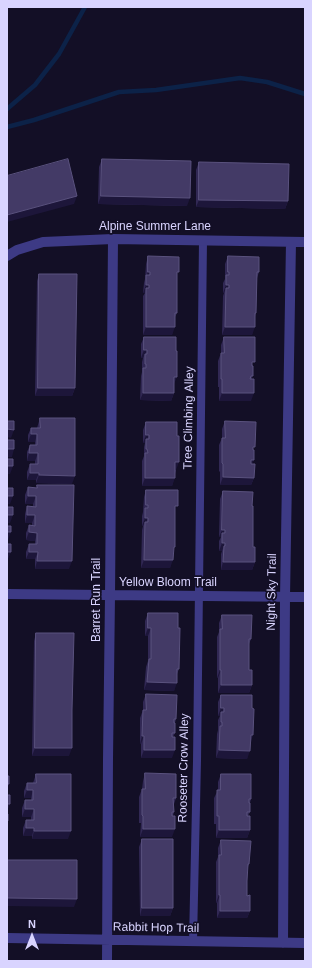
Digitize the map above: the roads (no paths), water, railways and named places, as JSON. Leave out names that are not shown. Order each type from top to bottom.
[{"type":"street","name":"Alpine Summer Lane","points":[[7,256],[17,250],[43,242],[113,239],[305,242]]},
{"type":"street","name":"Barret Run Trail","points":[[107,961],[113,239]]},
{"type":"street","name":"Night Sky Trail","points":[[283,943],[285,596],[291,242]]},
{"type":"street","name":"Yellow Bloom Trail","points":[[7,594],[305,597]]},
{"type":"street","name":"Rabbit Hop Trail","points":[[7,938],[305,943]]},
{"type":"lane","name":"Tree Climbing Alley","points":[[199,596],[203,240]]},
{"type":"lane","name":"Rooseter Crow Alley","points":[[193,941],[199,596]]},
{"type":"waterway","points":[[7,109],[35,85],[59,54],[85,7]]},
{"type":"waterway","points":[[7,127],[34,120],[119,92],[156,90],[240,78],[267,82],[305,94]]}]
